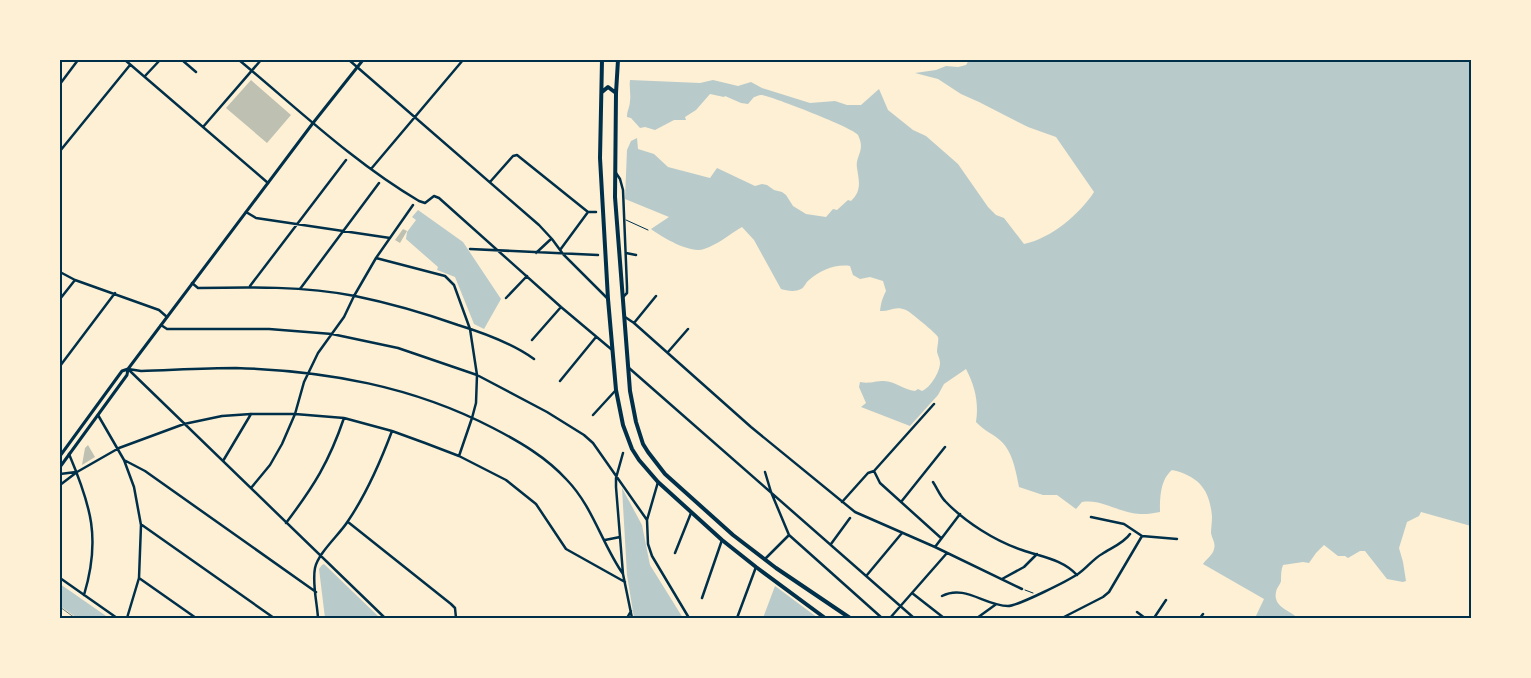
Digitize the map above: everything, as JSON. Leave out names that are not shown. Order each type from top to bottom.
[{"type":"main road","points":[[60,456],[122,371],[128,368],[313,123],[363,60]]},
{"type":"main road","points":[[602,60],[600,163],[608,299],[616,390],[623,425],[632,450],[658,482],[722,540],[825,618]]},
{"type":"main road","points":[[618,60],[615,197],[630,391],[637,428],[646,448],[666,474],[733,535],[850,618]]},
{"type":"main road","points":[[601,93],[608,88],[616,93]]},
{"type":"main road","points":[[60,466],[127,375],[128,368]]},
{"type":"street","points":[[60,84],[78,60]]},
{"type":"street","points":[[125,60],[268,183]]},
{"type":"street","points":[[145,76],[160,60]]},
{"type":"street","points":[[182,60],[196,72]]},
{"type":"street","points":[[239,60],[349,154],[419,201],[425,202],[434,196],[439,198],[561,307],[613,350]]},
{"type":"street","points":[[203,127],[261,60]]},
{"type":"street","points":[[349,60],[490,182],[552,239],[563,254],[608,299]]},
{"type":"street","points":[[371,169],[463,60]]},
{"type":"street","points":[[60,151],[130,64]]},
{"type":"street","points":[[490,182],[516,155],[588,212],[596,212]]},
{"type":"street","points":[[250,287],[346,160]]},
{"type":"street","points":[[616,173],[623,190],[627,290],[622,298]]},
{"type":"street","points":[[300,290],[379,183]]},
{"type":"street","points":[[251,488],[267,470],[282,444],[295,414],[307,373],[344,317],[376,258],[413,205]]},
{"type":"street","points":[[246,212],[256,218],[390,238]]},
{"type":"street","points":[[560,250],[588,212]]},
{"type":"street","points":[[536,253],[552,239]]},
{"type":"street","points":[[470,249],[598,255]]},
{"type":"street","points":[[626,253],[636,255]]},
{"type":"street","points":[[376,258],[442,275],[454,285],[470,329],[478,375],[476,403],[459,456]]},
{"type":"street","points":[[60,272],[75,280],[159,310],[167,316]]},
{"type":"street","points":[[506,298],[527,276]]},
{"type":"street","points":[[60,299],[75,280]]},
{"type":"street","points":[[192,283],[198,288],[250,287],[354,296],[470,329],[518,348],[534,359]]},
{"type":"street","points":[[60,366],[115,293]]},
{"type":"street","points":[[634,323],[656,296]]},
{"type":"street","points":[[532,340],[561,307]]},
{"type":"street","points":[[624,316],[668,352],[751,428],[855,512],[935,547],[1022,589]]},
{"type":"street","points":[[161,325],[167,329],[269,329],[332,334],[398,348],[478,375],[547,412],[587,437],[647,520]]},
{"type":"street","points":[[668,352],[688,329]]},
{"type":"street","points":[[560,381],[596,336]]},
{"type":"street","points":[[128,368],[142,371],[235,368],[307,373],[366,382],[439,404],[472,418],[528,447],[554,466],[579,495],[623,574]]},
{"type":"street","points":[[128,368],[385,618]]},
{"type":"street","points":[[629,368],[914,618]]},
{"type":"street","points":[[593,415],[616,390]]},
{"type":"street","points":[[842,502],[868,473],[874,471],[934,404]]},
{"type":"street","points":[[223,461],[251,414]]},
{"type":"street","points":[[60,485],[77,472],[119,448],[184,424],[222,416],[251,414],[295,414],[344,418],[392,431],[459,456],[506,480],[536,504],[566,549],[625,582]]},
{"type":"street","points":[[98,415],[119,448],[124,460],[134,487],[142,525],[139,578],[127,618]]},
{"type":"street","points":[[286,522],[307,495],[324,468],[334,448],[344,418]]},
{"type":"street","points":[[318,618],[315,568],[321,556],[348,522],[375,474],[392,431]]},
{"type":"street","points":[[901,502],[945,447]]},
{"type":"street","points":[[622,453],[616,478],[623,574],[632,610],[632,618]]},
{"type":"street","points":[[69,454],[87,499],[92,527],[92,565],[84,595]]},
{"type":"street","points":[[124,460],[153,477],[316,592]]},
{"type":"street","points":[[874,471],[880,483],[941,538]]},
{"type":"street","points":[[60,474],[77,472]]},
{"type":"street","points":[[765,472],[771,492],[789,535],[882,618]]},
{"type":"street","points":[[658,482],[647,520],[648,544],[652,556],[689,618]]},
{"type":"street","points":[[933,482],[944,500],[960,514],[1006,543],[1060,562],[1077,575]]},
{"type":"street","points":[[675,553],[692,513]]},
{"type":"street","points":[[935,547],[960,514]]},
{"type":"street","points":[[1091,517],[1124,524],[1142,536],[1177,538]]},
{"type":"street","points":[[831,544],[850,518]]},
{"type":"street","points":[[348,522],[451,604],[455,610],[456,618]]},
{"type":"street","points":[[142,525],[274,618]]},
{"type":"street","points":[[867,575],[902,533]]},
{"type":"street","points":[[942,596],[949,592],[963,593],[995,605],[1012,606],[1077,575],[1099,555],[1125,540],[1130,534]]},
{"type":"street","points":[[765,559],[789,535]]},
{"type":"street","points":[[1062,618],[1103,598],[1110,592],[1142,536]]},
{"type":"street","points":[[605,540],[620,537]]},
{"type":"street","points":[[702,598],[722,540]]},
{"type":"street","points":[[890,618],[947,553]]},
{"type":"street","points":[[1002,579],[1024,567],[1037,554]]},
{"type":"street","points":[[737,618],[756,567]]},
{"type":"street","points":[[60,578],[117,618]]},
{"type":"street","points":[[139,578],[196,618]]},
{"type":"street","points":[[912,593],[944,618]]},
{"type":"street","points":[[1154,618],[1166,600]]},
{"type":"street","points":[[977,618],[995,605]]},
{"type":"street","points":[[627,618],[632,610]]},
{"type":"street","points":[[1137,612],[1145,618]]},
{"type":"street","points":[[1200,618],[1203,614]]},
{"type":"lane","points":[[624,219],[648,230]]},
{"type":"path","points":[[1022,589],[1036,595]]},
{"type":"shaded area","points":[[969,60],[1471,60],[1471,526],[1421,512],[1419,516],[1407,522],[1399,548],[1406,581],[1403,582],[1387,579],[1365,551],[1360,551],[1348,558],[1338,556],[1324,545],[1309,563],[1283,565],[1281,581],[1276,590],[1277,601],[1282,608],[1298,618],[1255,618],[1264,599],[1203,564],[1212,553],[1215,545],[1211,533],[1212,517],[1209,499],[1196,480],[1172,470],[1163,484],[1160,512],[1146,514],[1126,512],[1101,503],[1089,501],[1082,502],[1076,509],[1057,495],[1043,495],[1019,487],[1014,463],[1006,446],[976,422],[976,395],[966,369],[944,384],[938,395],[910,426],[861,407],[866,403],[859,387],[860,382],[888,381],[911,390],[915,391],[918,389],[922,391],[931,383],[940,367],[937,352],[938,337],[933,332],[906,310],[895,308],[880,311],[886,291],[883,281],[870,277],[860,279],[853,275],[850,266],[839,266],[828,268],[818,273],[799,290],[781,289],[754,240],[742,227],[709,247],[698,250],[691,249],[669,240],[651,229],[669,217],[625,199],[627,150],[631,141],[637,138],[638,149],[654,154],[668,167],[710,178],[717,168],[755,186],[767,185],[774,190],[782,192],[793,206],[806,214],[826,217],[833,209],[837,210],[848,200],[851,201],[857,193],[859,182],[857,164],[861,149],[858,135],[853,131],[762,95],[754,97],[748,104],[725,96],[710,94],[696,110],[685,117],[686,120],[674,120],[655,130],[645,127],[640,128],[631,118],[627,117],[630,103],[630,80],[700,83],[713,80],[738,86],[751,82],[762,88],[810,103],[835,101],[847,105],[861,105],[879,89],[888,110],[913,130],[926,136],[958,164],[988,207],[996,215],[1004,218],[1024,244],[1044,237],[1073,217],[1094,192],[1056,137],[1028,127],[961,94],[938,79],[915,73],[936,70],[946,66],[958,67],[966,65]]},
{"type":"shaded area","points":[[418,210],[463,242],[501,299],[484,329],[474,324],[455,277],[437,270],[438,267],[406,239],[407,232],[416,220],[412,217]]},
{"type":"shaded area","points":[[622,488],[642,525],[650,565],[683,618],[634,618],[627,575]]},
{"type":"shaded area","points":[[324,564],[380,618],[325,618],[319,569]]},
{"type":"shaded area","points":[[60,584],[109,618],[77,618],[60,606]]},
{"type":"shaded area","points":[[775,586],[818,618],[763,618]]},
{"type":"building","points":[[251,80],[291,115],[267,143],[226,108]]},
{"type":"building","points":[[403,229],[407,231],[400,243],[395,240]]},
{"type":"building","points":[[88,445],[95,457],[82,465],[85,448]]},
{"type":"railway","points":[[60,607],[75,618]]}]
